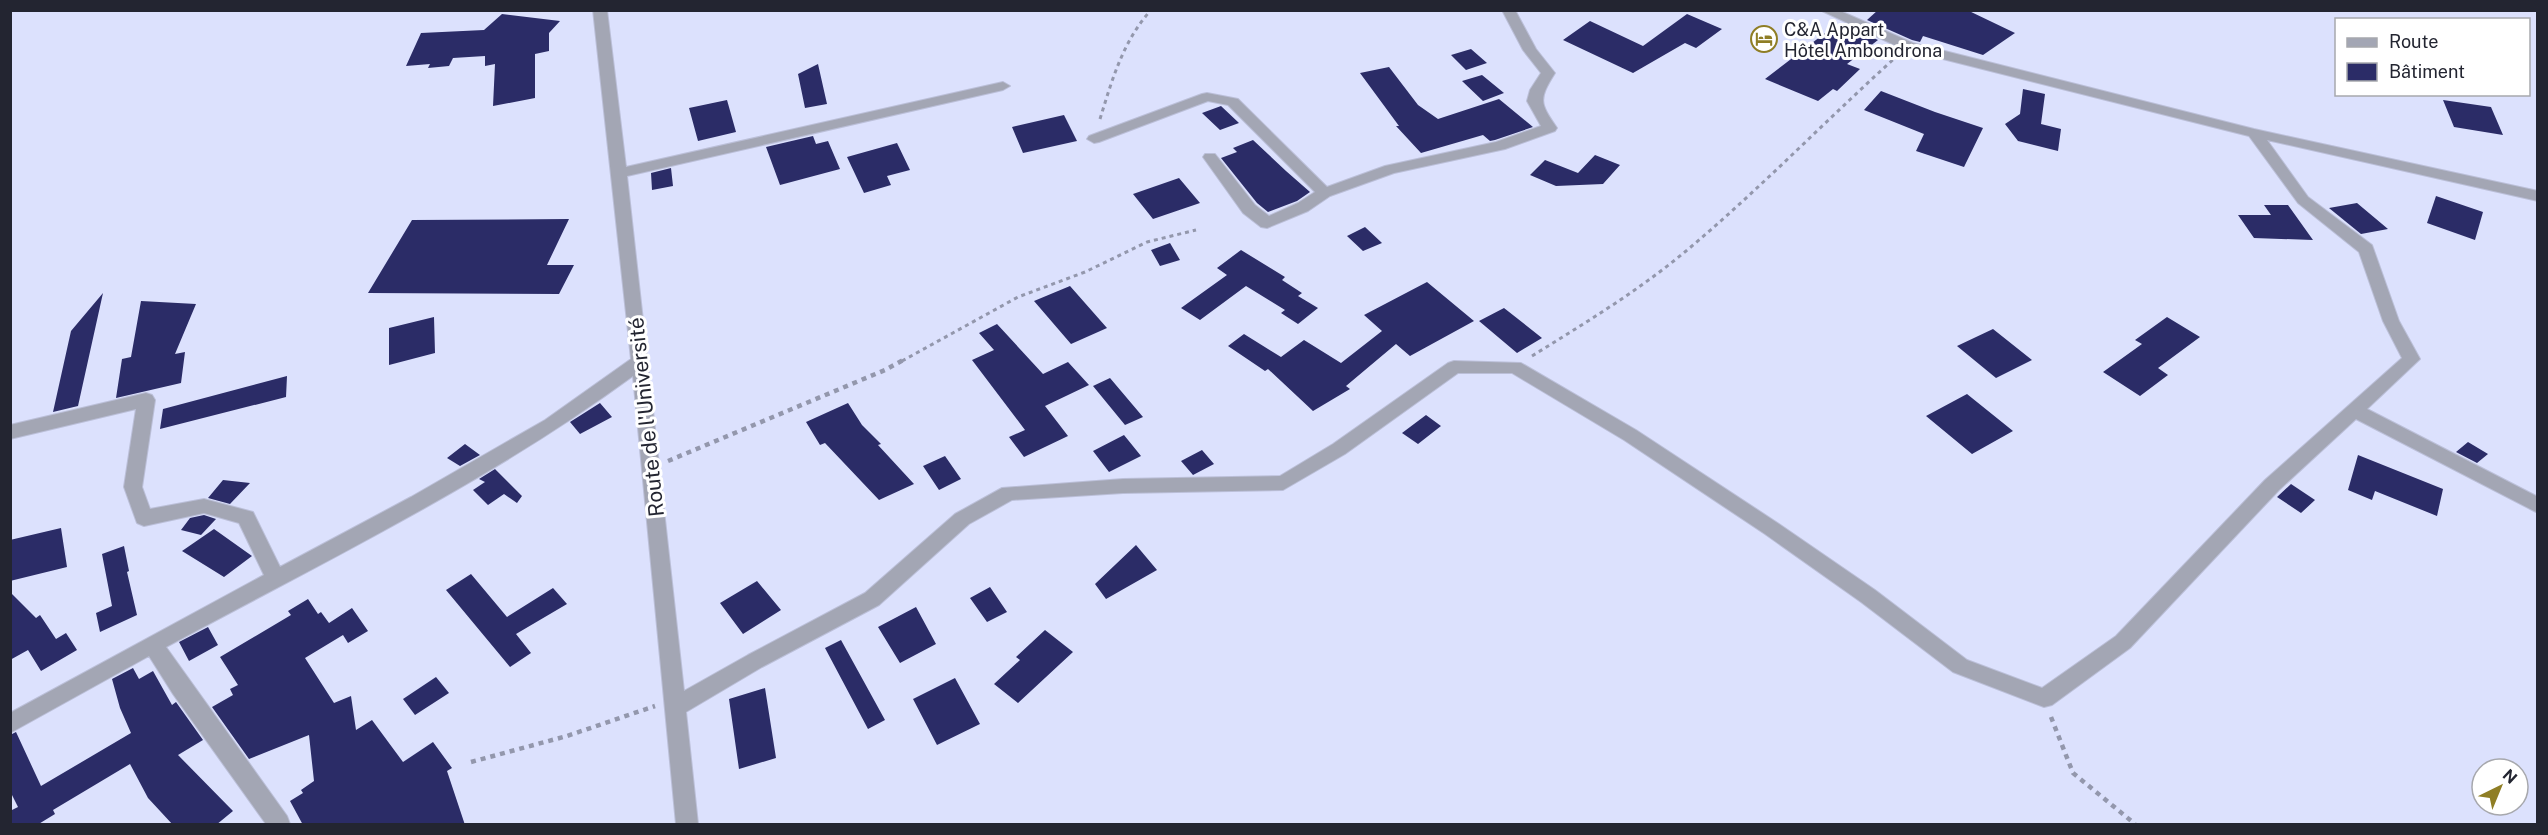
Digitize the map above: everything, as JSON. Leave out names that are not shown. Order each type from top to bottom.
[{"type":"street","name":"Route de l'Université","points":[[600,10],[640,362],[687,825]]},
{"type":"street","points":[[1210,157],[1249,208],[1267,223],[1303,207],[1325,193],[1390,169],[1500,146],[1550,128],[1534,108],[1534,93],[1548,73],[1530,50],[1508,10]]},
{"type":"street","points":[[1826,10],[1908,46],[2254,133],[2538,196]]},
{"type":"street","points":[[618,173],[1002,86]]},
{"type":"street","points":[[1094,139],[1207,97],[1233,102],[1325,193]]},
{"type":"street","points":[[676,703],[872,599],[962,519],[1009,493],[1123,486],[1283,483],[1339,448],[1454,367],[1515,367],[1630,435],[1772,529],[1868,596],[1960,666],[2044,698],[2123,642],[2272,485],[2411,359],[2391,321],[2366,249],[2303,200],[2254,133]]},
{"type":"street","points":[[10,724],[81,682],[276,580],[553,424],[640,362]]},
{"type":"street","points":[[10,432],[146,400],[133,487],[144,518],[204,506],[246,517],[276,580]]},
{"type":"street","points":[[2353,410],[2538,506]]},
{"type":"street","points":[[153,645],[180,687],[279,825]]},
{"type":"path","points":[[1094,139],[1114,73],[1137,24],[1151,10]]},
{"type":"path","points":[[1515,367],[1615,305],[1685,252],[1739,201],[1804,145],[1908,46]]},
{"type":"path","points":[[651,468],[885,370],[1018,297],[1084,272],[1147,242],[1196,230]]},
{"type":"path","points":[[2044,698],[2073,773],[2135,825]]},
{"type":"path","points":[[471,762],[676,703]]},
{"type":"building","points":[[1878,10],[1967,10],[2015,33],[1983,55],[1923,36],[1920,42],[1912,40],[1867,20]]},
{"type":"building","points":[[502,14],[560,21],[549,33],[549,51],[535,54],[535,98],[493,106],[495,64],[485,66],[485,56],[453,58],[449,66],[428,68],[430,64],[406,66],[421,33],[484,30]]},
{"type":"building","points":[[1687,14],[1722,29],[1696,48],[1685,43],[1633,73],[1563,40],[1590,21],[1643,46]]},
{"type":"building","points":[[1829,30],[1848,39],[1857,30],[1878,40],[1847,64],[1860,69],[1837,91],[1833,89],[1818,101],[1765,79]]},
{"type":"building","points":[[1471,49],[1487,63],[1466,70],[1451,55]]},
{"type":"building","points":[[818,64],[827,104],[805,108],[798,74]]},
{"type":"building","points":[[1389,67],[1418,105],[1438,119],[1499,99],[1533,127],[1495,140],[1490,141],[1483,135],[1421,153],[1396,126],[1399,126],[1360,73]]},
{"type":"building","points":[[1482,75],[1504,93],[1483,101],[1462,81]]},
{"type":"building","points":[[2023,89],[2045,94],[2041,124],[2061,129],[2058,151],[2018,141],[2005,124],[2020,114]]},
{"type":"building","points":[[1881,91],[1983,128],[1964,167],[1916,151],[1924,134],[1864,110]]},
{"type":"building","points":[[727,100],[736,132],[698,141],[689,108]]},
{"type":"building","points":[[2443,100],[2491,107],[2503,135],[2454,127]]},
{"type":"building","points":[[1221,106],[1239,123],[1220,130],[1202,113]]},
{"type":"building","points":[[1064,115],[1077,141],[1023,153],[1012,127]]},
{"type":"building","points":[[813,136],[816,144],[828,141],[840,169],[780,185],[766,147]]},
{"type":"building","points":[[1253,140],[1310,192],[1297,201],[1268,212],[1257,203],[1221,158],[1237,152],[1233,148]]},
{"type":"building","points":[[897,143],[910,170],[887,176],[891,185],[864,193],[847,157]]},
{"type":"building","points":[[1595,155],[1620,165],[1603,184],[1556,186],[1530,175],[1545,160],[1578,173]]},
{"type":"building","points":[[671,168],[673,186],[652,190],[651,173]]},
{"type":"building","points":[[1179,178],[1200,203],[1153,219],[1133,194]]},
{"type":"building","points":[[2436,196],[2483,212],[2475,240],[2427,223]]},
{"type":"building","points":[[2357,203],[2388,229],[2361,234],[2329,208]]},
{"type":"building","points":[[2264,205],[2288,205],[2313,240],[2254,238],[2238,215],[2271,215]]},
{"type":"building","points":[[569,219],[547,265],[574,265],[559,294],[368,293],[412,220]]},
{"type":"building","points":[[1365,227],[1382,243],[1363,251],[1347,236]]},
{"type":"building","points":[[1170,243],[1180,260],[1160,266],[1151,250]]},
{"type":"building","points":[[1241,250],[1285,277],[1282,280],[1302,293],[1298,296],[1318,308],[1298,324],[1281,313],[1285,310],[1246,286],[1200,320],[1181,308],[1227,275],[1217,268]]},
{"type":"building","points":[[1427,282],[1474,321],[1410,356],[1396,344],[1346,386],[1350,389],[1313,411],[1268,369],[1265,371],[1228,346],[1244,334],[1281,357],[1304,340],[1341,363],[1382,331],[1364,315]]},
{"type":"building","points":[[1070,286],[1107,328],[1071,344],[1034,301]]},
{"type":"building","points":[[103,293],[78,406],[53,412],[71,331]]},
{"type":"building","points":[[141,301],[196,304],[175,354],[185,352],[181,383],[116,398],[122,359],[131,357]]},
{"type":"building","points":[[1504,308],[1542,338],[1517,353],[1479,321]]},
{"type":"building","points":[[434,317],[435,353],[389,365],[389,328]]},
{"type":"building","points":[[2167,317],[2200,337],[2158,368],[2168,375],[2140,396],[2103,372],[2142,344],[2135,340]]},
{"type":"building","points":[[997,324],[1043,374],[1068,362],[1089,385],[1045,406],[1068,436],[1024,457],[1009,437],[1025,430],[972,360],[994,350],[979,333]]},
{"type":"building","points":[[1993,329],[2032,360],[1996,378],[1957,346]]},
{"type":"building","points":[[287,376],[286,397],[160,429],[163,409]]},
{"type":"building","points":[[1110,378],[1143,417],[1125,425],[1093,386]]},
{"type":"building","points":[[1967,394],[2013,431],[1972,454],[1926,416]]},
{"type":"building","points":[[600,403],[612,417],[580,434],[570,422]]},
{"type":"building","points":[[848,403],[862,425],[881,444],[878,445],[914,484],[879,500],[825,443],[820,445],[806,422]]},
{"type":"building","points":[[1426,415],[1441,426],[1418,444],[1402,433]]},
{"type":"building","points":[[1124,435],[1141,456],[1109,472],[1093,451]]},
{"type":"building","points":[[2468,442],[2488,454],[2477,463],[2456,452]]},
{"type":"building","points":[[465,444],[480,455],[460,466],[447,458]]},
{"type":"building","points":[[1202,450],[1214,464],[1193,475],[1181,461]]},
{"type":"building","points":[[2358,455],[2443,489],[2437,516],[2375,491],[2372,500],[2348,490]]},
{"type":"building","points":[[945,456],[961,479],[939,490],[923,466]]},
{"type":"building","points":[[495,469],[522,496],[517,503],[504,494],[488,505],[473,490],[485,482],[479,479]]},
{"type":"building","points":[[223,480],[250,483],[230,504],[208,498]]},
{"type":"building","points":[[2291,484],[2315,500],[2301,513],[2277,497]]},
{"type":"building","points":[[204,515],[216,519],[201,535],[181,530],[190,518]]},
{"type":"building","points":[[61,528],[67,567],[10,581],[10,540]]},
{"type":"building","points":[[214,529],[252,556],[224,577],[182,551]]},
{"type":"building","points":[[1136,545],[1157,570],[1106,599],[1095,584]]},
{"type":"building","points":[[124,546],[129,571],[127,572],[137,615],[100,632],[96,613],[112,606],[102,554]]},
{"type":"building","points":[[471,574],[507,617],[553,588],[567,604],[516,634],[531,653],[510,667],[446,590]]},
{"type":"building","points":[[757,581],[781,610],[743,634],[720,603]]},
{"type":"building","points":[[990,587],[1007,612],[987,622],[970,598]]},
{"type":"building","points":[[10,592],[36,618],[40,615],[56,639],[66,633],[77,650],[41,671],[28,650],[10,660]]},
{"type":"building","points":[[308,599],[318,614],[321,612],[329,623],[352,608],[368,631],[348,643],[343,635],[305,658],[334,703],[351,696],[356,730],[372,720],[403,762],[433,742],[452,768],[447,771],[465,825],[303,825],[290,801],[303,793],[301,790],[314,781],[309,735],[249,759],[212,707],[233,695],[230,689],[238,685],[220,657],[291,615],[288,611]]},
{"type":"building","points":[[916,607],[936,644],[900,663],[878,627]]},
{"type":"building","points":[[208,627],[218,645],[189,661],[179,642]]},
{"type":"building","points":[[1045,630],[1073,652],[1018,703],[994,684],[1020,660],[1016,657]]},
{"type":"building","points":[[841,640],[885,720],[868,729],[825,648]]},
{"type":"building","points":[[133,668],[139,679],[153,671],[172,705],[176,702],[203,740],[178,755],[233,811],[216,825],[173,825],[148,798],[130,764],[53,810],[55,814],[37,825],[10,825],[10,811],[18,807],[10,791],[10,735],[16,732],[41,786],[131,733],[120,708],[112,679]]},
{"type":"building","points":[[436,677],[449,693],[415,715],[403,699]]},
{"type":"building","points":[[955,678],[980,724],[937,745],[913,699]]},
{"type":"building","points":[[765,688],[776,758],[739,769],[729,699]]},
{"type":"place","name":"C&A Appart Hôtel Ambondrona","points":[[1764,39]]}]
